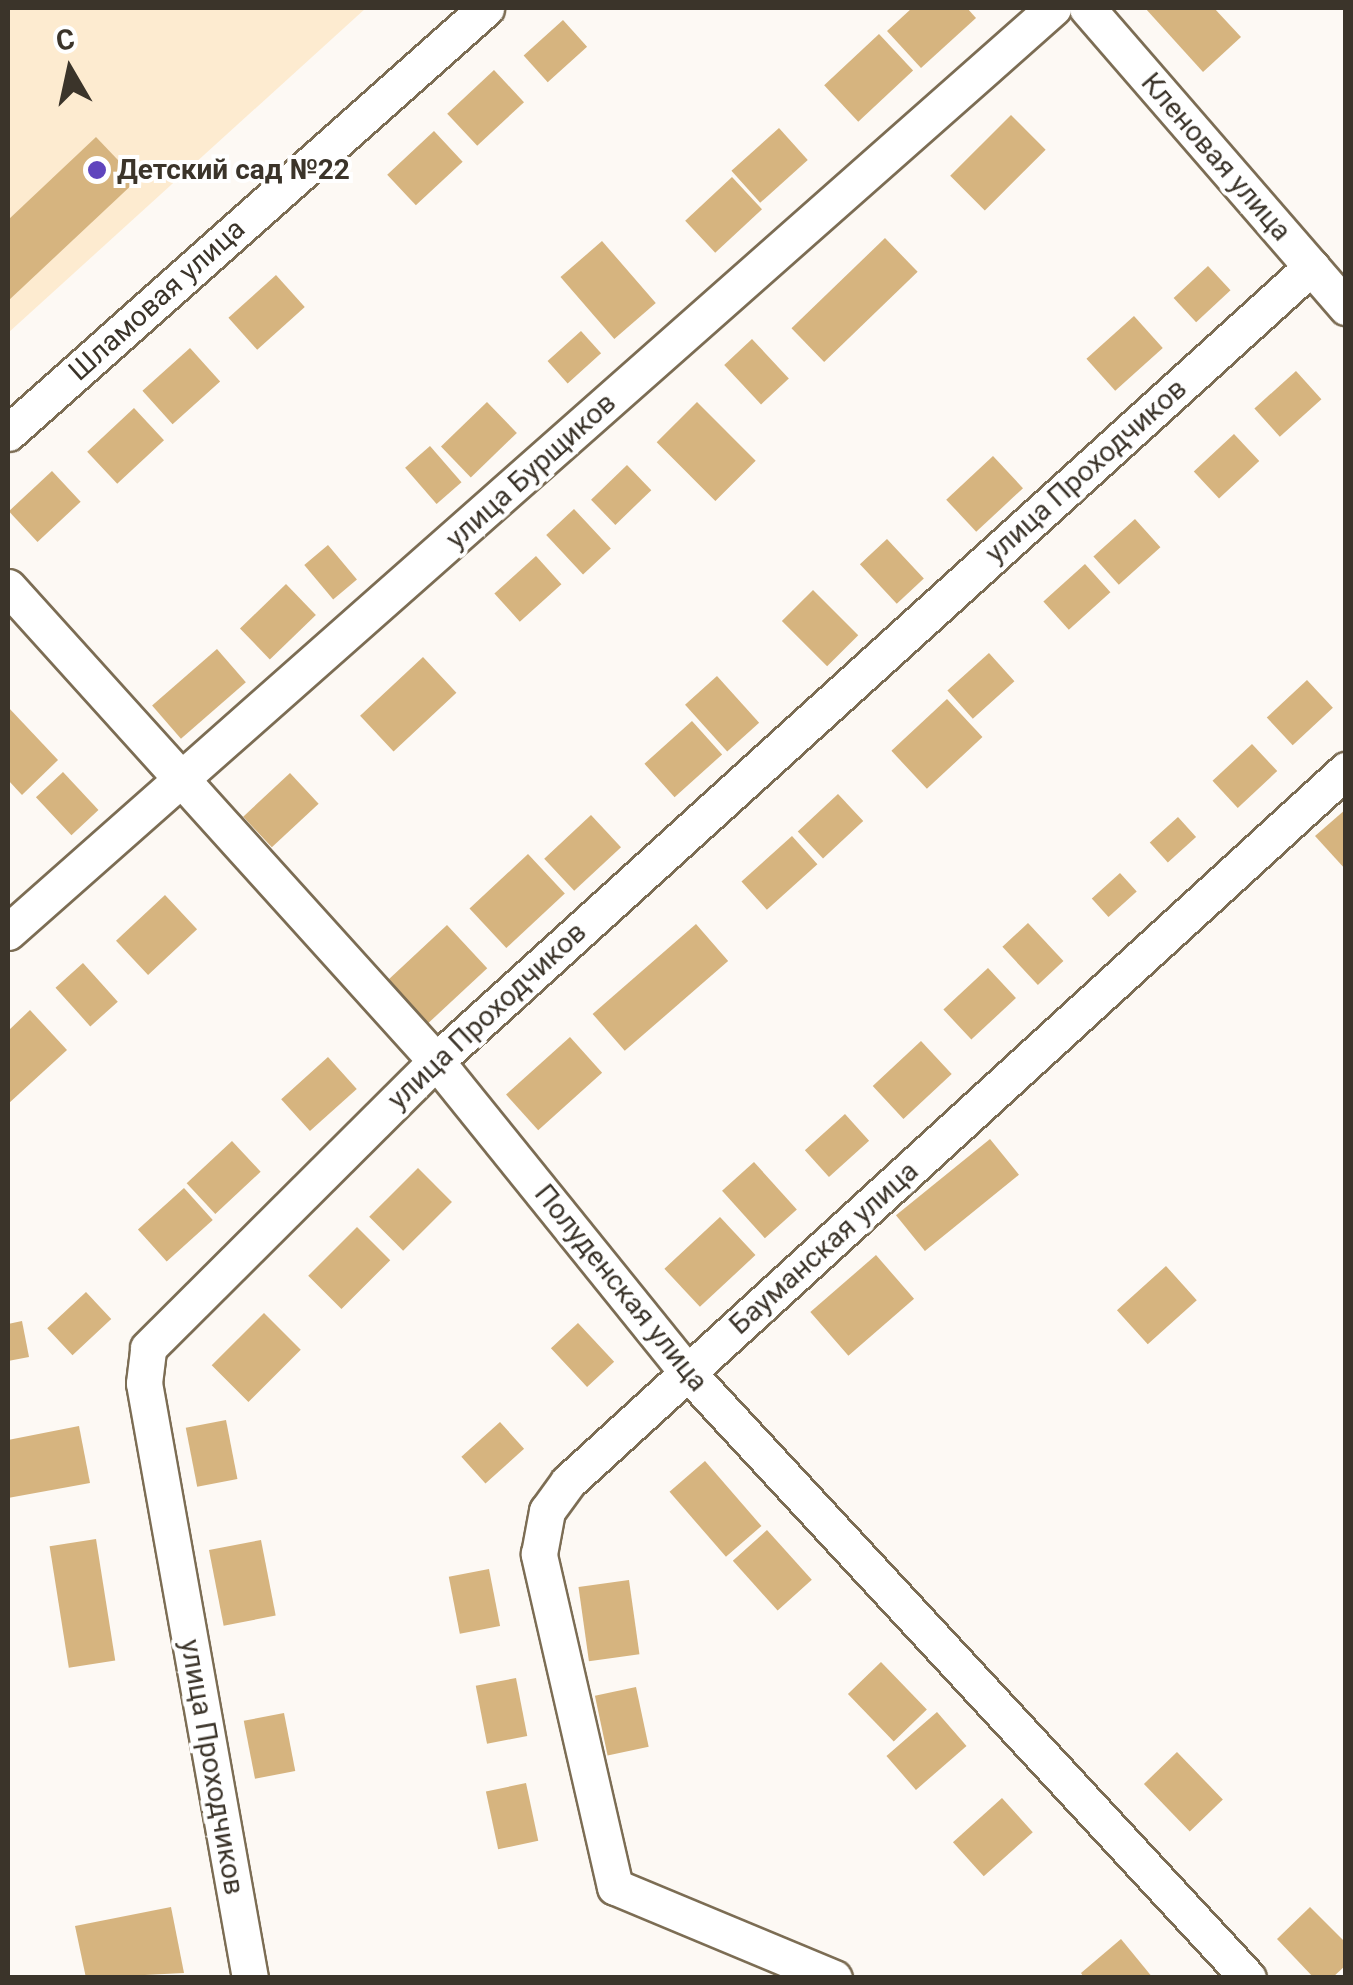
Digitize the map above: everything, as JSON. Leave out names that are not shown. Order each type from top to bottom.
[{"type":"street","name":"Шламовая улица","points":[[8,434],[486,8]]},
{"type":"street","name":"улица Бурщиков","points":[[8,932],[1053,8]]},
{"type":"street","name":"Кленовая улица","points":[[1087,8],[1346,306]]},
{"type":"street","name":"улица Проходчиков","points":[[250,1978],[144,1383],[148,1348],[436,1061],[1311,267]]},
{"type":"street","name":"Полуденская улица","points":[[8,587],[180,782],[436,1061],[688,1372],[1248,1978]]},
{"type":"street","name":"Бауманская улица","points":[[834,1978],[615,1887],[544,1581],[540,1533],[568,1482],[1346,770]]},
{"type":"shaded area","name":"Детский сад №22","points":[[8,8],[366,8],[8,333]]},
{"type":"building","points":[[912,8],[967,8],[976,18],[921,68],[887,31]]},
{"type":"building","points":[[1145,8],[1214,8],[1241,37],[1203,72]]},
{"type":"building","points":[[563,20],[587,47],[548,82],[524,55]]},
{"type":"building","points":[[879,34],[913,71],[858,122],[824,85]]},
{"type":"building","points":[[494,70],[524,102],[477,146],[447,114]]},
{"type":"building","points":[[1011,115],[1046,150],[985,210],[950,176]]},
{"type":"building","points":[[779,128],[808,160],[760,203],[731,171]]},
{"type":"building","points":[[434,131],[463,162],[416,205],[387,175]]},
{"type":"building","points":[[96,137],[137,180],[8,301],[8,220]]},
{"type":"building","points":[[732,177],[762,209],[715,253],[685,221]]},
{"type":"building","points":[[885,238],[918,272],[824,362],[791,328]]},
{"type":"building","points":[[602,241],[656,303],[614,339],[560,277]]},
{"type":"building","points":[[1208,266],[1231,290],[1196,322],[1174,298]]},
{"type":"building","points":[[276,275],[305,307],[257,350],[228,318]]},
{"type":"building","points":[[1134,316],[1163,348],[1115,391],[1086,359]]},
{"type":"building","points":[[581,331],[601,353],[568,383],[548,361]]},
{"type":"building","points":[[752,339],[789,378],[761,404],[724,365]]},
{"type":"building","points":[[190,348],[220,381],[173,424],[142,391]]},
{"type":"building","points":[[1296,371],[1321,399],[1280,437],[1254,408]]},
{"type":"building","points":[[487,402],[517,433],[471,477],[441,446]]},
{"type":"building","points":[[697,402],[756,461],[715,501],[657,442]]},
{"type":"building","points":[[134,408],[164,440],[117,484],[87,452]]},
{"type":"building","points":[[1234,434],[1259,461],[1219,499],[1194,472]]},
{"type":"building","points":[[430,446],[461,482],[437,504],[405,468]]},
{"type":"building","points":[[993,456],[1023,488],[976,532],[946,500]]},
{"type":"building","points":[[627,465],[651,490],[615,525],[591,500]]},
{"type":"building","points":[[52,471],[81,502],[37,542],[9,511]]},
{"type":"building","points":[[574,509],[611,548],[583,574],[546,535]]},
{"type":"building","points":[[1135,519],[1160,547],[1119,585],[1093,556]]},
{"type":"building","points":[[887,539],[924,578],[897,604],[860,564]]},
{"type":"building","points":[[328,545],[357,579],[333,599],[304,565]]},
{"type":"building","points":[[536,556],[561,584],[520,622],[494,593]]},
{"type":"building","points":[[1085,564],[1110,592],[1069,630],[1043,601]]},
{"type":"building","points":[[286,584],[316,615],[270,659],[240,628]]},
{"type":"building","points":[[813,590],[858,635],[827,666],[782,621]]},
{"type":"building","points":[[217,649],[246,682],[181,739],[152,705]]},
{"type":"building","points":[[989,653],[1014,681],[973,719],[947,690]]},
{"type":"building","points":[[423,657],[456,693],[394,751],[360,716]]},
{"type":"building","points":[[717,676],[759,723],[727,752],[685,705]]},
{"type":"building","points":[[1307,680],[1333,708],[1293,745],[1267,718]]},
{"type":"building","points":[[947,699],[982,737],[927,789],[891,751]]},
{"type":"building","points":[[8,707],[58,760],[22,795],[8,780]]},
{"type":"building","points":[[692,721],[722,754],[675,797],[644,764]]},
{"type":"building","points":[[1252,744],[1277,771],[1238,808],[1213,781]]},
{"type":"building","points":[[63,772],[98,810],[71,835],[36,797]]},
{"type":"building","points":[[290,773],[319,804],[272,847],[243,817]]},
{"type":"building","points":[[838,794],[863,821],[823,859],[798,832]]},
{"type":"building","points":[[1346,809],[1346,870],[1315,836]]},
{"type":"building","points":[[591,815],[621,847],[574,891],[544,859]]},
{"type":"building","points":[[1178,817],[1196,837],[1168,862],[1150,842]]},
{"type":"building","points":[[792,836],[817,864],[767,910],[741,882]]},
{"type":"building","points":[[528,854],[565,893],[506,948],[469,909]]},
{"type":"building","points":[[1120,873],[1137,892],[1108,917],[1092,898]]},
{"type":"building","points":[[165,895],[197,929],[148,975],[116,941]]},
{"type":"building","points":[[1028,923],[1063,961],[1038,985],[1002,947]]},
{"type":"building","points":[[696,924],[728,961],[625,1051],[593,1014]]},
{"type":"building","points":[[447,925],[487,968],[425,1026],[385,983]]},
{"type":"building","points":[[83,963],[118,1002],[90,1026],[56,988]]},
{"type":"building","points":[[988,968],[1016,998],[971,1040],[943,1010]]},
{"type":"building","points":[[30,1010],[67,1050],[8,1104],[8,1031]]},
{"type":"building","points":[[570,1037],[602,1073],[538,1130],[506,1095]]},
{"type":"building","points":[[921,1041],[952,1074],[903,1119],[873,1086]]},
{"type":"building","points":[[328,1057],[357,1089],[310,1131],[281,1099]]},
{"type":"building","points":[[845,1114],[869,1141],[829,1177],[805,1150]]},
{"type":"building","points":[[990,1139],[1019,1175],[925,1251],[896,1215]]},
{"type":"building","points":[[232,1141],[261,1172],[215,1214],[187,1183]]},
{"type":"building","points":[[754,1162],[797,1210],[765,1238],[722,1191]]},
{"type":"building","points":[[418,1168],[452,1202],[403,1251],[369,1217]]},
{"type":"building","points":[[184,1188],[213,1220],[167,1261],[138,1229]]},
{"type":"building","points":[[720,1217],[755,1255],[700,1307],[664,1269]]},
{"type":"building","points":[[357,1227],[390,1260],[341,1309],[308,1276]]},
{"type":"building","points":[[876,1255],[914,1299],[848,1356],[810,1312]]},
{"type":"building","points":[[1166,1266],[1197,1300],[1148,1344],[1117,1310]]},
{"type":"building","points":[[86,1292],[111,1319],[72,1355],[47,1328]]},
{"type":"building","points":[[264,1313],[301,1350],[248,1402],[212,1365]]},
{"type":"building","points":[[22,1321],[29,1357],[8,1361],[8,1324]]},
{"type":"building","points":[[578,1323],[614,1362],[587,1387],[551,1348]]},
{"type":"building","points":[[226,1420],[237,1479],[197,1487],[186,1428]]},
{"type":"building","points":[[500,1422],[524,1449],[485,1484],[461,1457]]},
{"type":"building","points":[[79,1426],[90,1483],[8,1498],[8,1440]]},
{"type":"building","points":[[705,1461],[761,1526],[726,1557],[670,1492]]},
{"type":"building","points":[[767,1530],[812,1580],[778,1611],[733,1561]]},
{"type":"building","points":[[96,1539],[115,1660],[69,1668],[50,1546]]},
{"type":"building","points":[[261,1540],[276,1616],[224,1626],[209,1550]]},
{"type":"building","points":[[489,1569],[500,1626],[460,1634],[449,1577]]},
{"type":"building","points":[[629,1580],[639,1654],[589,1661],[578,1587]]},
{"type":"building","points":[[881,1662],[927,1709],[894,1741],[848,1694]]},
{"type":"building","points":[[516,1678],[527,1736],[487,1744],[476,1686]]},
{"type":"building","points":[[636,1687],[649,1747],[608,1755],[595,1696]]},
{"type":"building","points":[[937,1712],[967,1746],[916,1790],[886,1756]]},
{"type":"building","points":[[284,1713],[295,1771],[255,1779],[244,1721]]},
{"type":"building","points":[[1177,1752],[1223,1799],[1190,1831],[1144,1784]]},
{"type":"building","points":[[526,1783],[538,1841],[498,1849],[486,1792]]},
{"type":"building","points":[[1002,1798],[1033,1832],[984,1876],[953,1842]]},
{"type":"building","points":[[171,1907],[184,1973],[86,1978],[75,1926]]},
{"type":"building","points":[[1310,1907],[1346,1943],[1346,1965],[1332,1978],[1314,1978],[1277,1939]]},
{"type":"building","points":[[1121,1939],[1153,1978],[1084,1978],[1081,1973]]},
{"type":"place","name":"Детский сад №22","points":[[97,170]]}]
